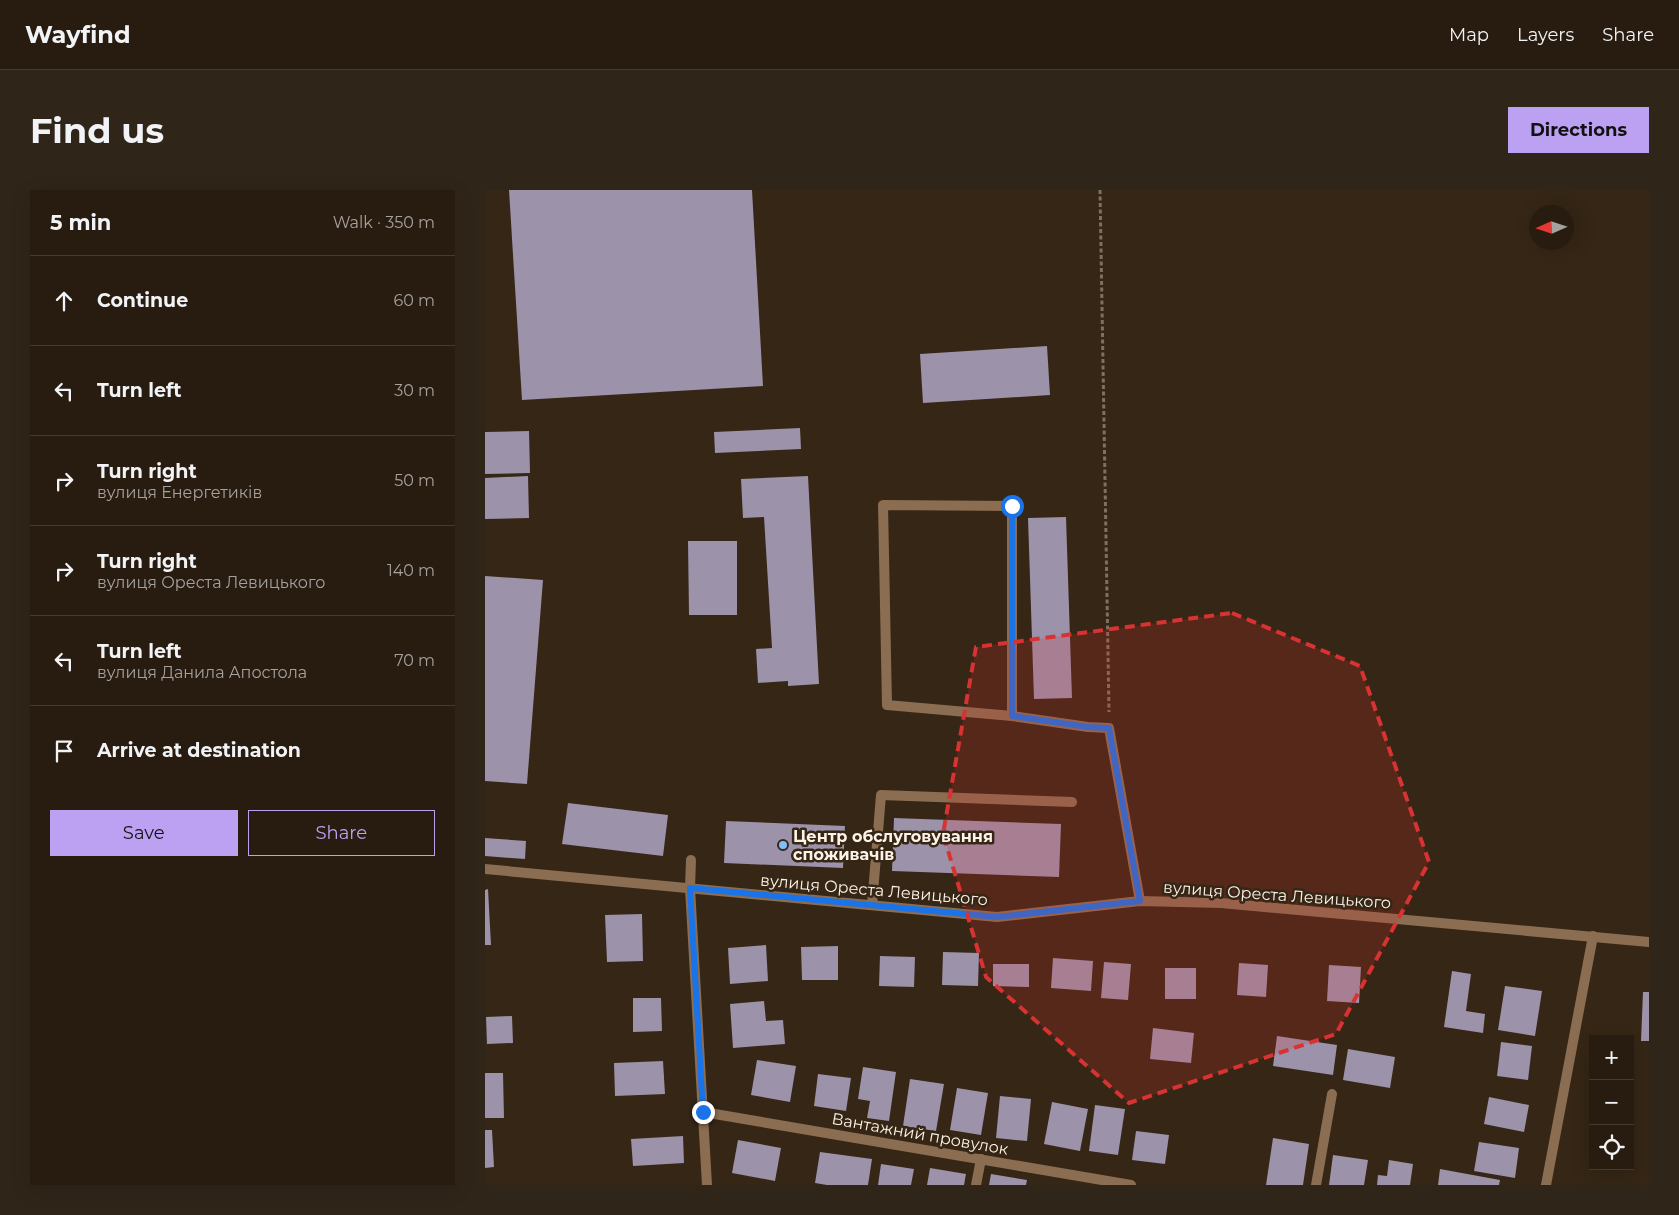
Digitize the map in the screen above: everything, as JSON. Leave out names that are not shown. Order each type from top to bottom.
[{"type":"street","points":[[1012,716],[1012,506],[883,505],[887,705],[1012,716],[1088,727],[1109,728],[1140,901]]},
{"type":"street","points":[[871,905],[881,795],[1072,802]]},
{"type":"street","points":[[691,860],[690,888],[707,1185]]},
{"type":"street","name":"вулиця Ореста Левицького","points":[[485,869],[997,917],[1140,901],[1221,903],[1649,942]]},
{"type":"street","points":[[1546,1185],[1593,936]]},
{"type":"street","points":[[1316,1185],[1332,1094]]},
{"type":"street","name":"Вантажний провулок","points":[[703,1112],[1131,1185]]},
{"type":"street","points":[[976,1185],[981,1159]]},
{"type":"path","points":[[1099,190],[1109,728]]},
{"type":"highlighted area","points":[[1232,613],[1360,666],[1429,862],[1336,1034],[1129,1103],[986,977],[943,834],[976,647]]},
{"type":"building","points":[[509,190],[752,190],[763,386],[522,400]]},
{"type":"building","points":[[1047,346],[1050,395],[923,403],[920,354]]},
{"type":"building","points":[[800,428],[801,449],[715,453],[714,432]]},
{"type":"building","points":[[529,431],[530,473],[485,474],[485,432]]},
{"type":"building","points":[[528,476],[529,518],[485,519],[485,478]]},
{"type":"building","points":[[808,476],[819,684],[788,686],[788,681],[758,683],[756,649],[772,648],[764,517],[743,518],[741,479]]},
{"type":"building","points":[[1066,517],[1072,698],[1034,699],[1028,518]]},
{"type":"building","points":[[688,541],[737,541],[737,615],[689,615]]},
{"type":"building","points":[[485,576],[543,580],[527,784],[485,781]]},
{"type":"building","points":[[568,803],[668,815],[663,856],[562,844]]},
{"type":"building","points":[[894,818],[1061,824],[1059,877],[892,871]]},
{"type":"building","points":[[726,821],[845,826],[843,868],[724,863]]},
{"type":"building","points":[[485,838],[526,841],[525,859],[485,856]]},
{"type":"building","points":[[488,889],[491,945],[485,945],[485,890]]},
{"type":"building","points":[[642,914],[643,961],[607,962],[605,915]]},
{"type":"building","points":[[766,945],[768,981],[730,984],[728,948]]},
{"type":"building","points":[[838,946],[838,980],[802,980],[801,947]]},
{"type":"building","points":[[943,952],[979,953],[978,986],[942,985]]},
{"type":"building","points":[[880,956],[915,957],[914,987],[879,986]]},
{"type":"building","points":[[1053,958],[1093,961],[1091,991],[1051,988]]},
{"type":"building","points":[[1104,962],[1131,964],[1128,1000],[1101,998]]},
{"type":"building","points":[[1239,963],[1268,965],[1266,997],[1237,995]]},
{"type":"building","points":[[993,964],[1029,964],[1029,987],[993,986]]},
{"type":"building","points":[[1329,965],[1361,967],[1359,1003],[1327,1001]]},
{"type":"building","points":[[1165,968],[1196,968],[1196,999],[1165,999]]},
{"type":"building","points":[[1452,971],[1471,974],[1466,1011],[1485,1014],[1483,1033],[1444,1027]]},
{"type":"building","points":[[1505,986],[1542,991],[1535,1036],[1498,1030]]},
{"type":"building","points":[[1643,992],[1649,992],[1649,1041],[1641,1041]]},
{"type":"building","points":[[633,998],[661,998],[662,1031],[633,1032]]},
{"type":"building","points":[[764,1001],[766,1021],[783,1020],[785,1044],[733,1048],[730,1004]]},
{"type":"building","points":[[512,1016],[513,1043],[487,1044],[486,1017]]},
{"type":"building","points":[[1153,1028],[1194,1033],[1191,1063],[1150,1059]]},
{"type":"building","points":[[1277,1036],[1337,1045],[1333,1075],[1273,1066]]},
{"type":"building","points":[[1501,1042],[1532,1046],[1528,1080],[1497,1076]]},
{"type":"building","points":[[1348,1049],[1395,1057],[1390,1088],[1343,1080]]},
{"type":"building","points":[[757,1060],[796,1066],[790,1102],[751,1095]]},
{"type":"building","points":[[663,1061],[665,1094],[615,1096],[614,1063]]},
{"type":"building","points":[[863,1067],[896,1072],[889,1121],[867,1118],[870,1101],[858,1099]]},
{"type":"building","points":[[485,1073],[503,1073],[504,1118],[485,1118]]},
{"type":"building","points":[[818,1074],[851,1078],[846,1111],[814,1106]]},
{"type":"building","points":[[910,1079],[944,1084],[936,1131],[903,1126]]},
{"type":"building","points":[[957,1088],[988,1093],[981,1135],[950,1130]]},
{"type":"building","points":[[1000,1096],[1031,1099],[1027,1141],[996,1138]]},
{"type":"building","points":[[1489,1097],[1529,1105],[1524,1132],[1484,1124]]},
{"type":"building","points":[[1052,1102],[1088,1109],[1080,1151],[1044,1144]]},
{"type":"building","points":[[1095,1105],[1125,1109],[1118,1155],[1089,1151]]},
{"type":"building","points":[[485,1130],[492,1130],[494,1167],[485,1168]]},
{"type":"building","points":[[1136,1131],[1169,1135],[1165,1164],[1132,1160]]},
{"type":"building","points":[[683,1136],[684,1163],[633,1166],[631,1139]]},
{"type":"building","points":[[1273,1138],[1309,1144],[1303,1185],[1266,1185]]},
{"type":"building","points":[[738,1140],[781,1148],[775,1181],[732,1173]]},
{"type":"building","points":[[1479,1142],[1519,1148],[1515,1178],[1474,1171]]},
{"type":"building","points":[[820,1152],[872,1159],[868,1185],[827,1185],[815,1183]]},
{"type":"building","points":[[1333,1155],[1368,1160],[1364,1185],[1329,1185]]},
{"type":"building","points":[[1389,1160],[1413,1164],[1410,1185],[1377,1185],[1378,1175],[1387,1176]]},
{"type":"building","points":[[881,1164],[914,1169],[911,1185],[878,1185]]},
{"type":"building","points":[[930,1168],[966,1174],[964,1185],[927,1185]]},
{"type":"building","points":[[1440,1169],[1500,1180],[1499,1185],[1438,1185]]},
{"type":"building","points":[[991,1174],[1027,1180],[1026,1185],[989,1185]]},
{"type":"place","name":"Центр обслуговування споживачів","points":[[783,845]]},
{"type":"route","points":[[703,1112],[690,888],[997,917],[1140,901],[1109,728],[1088,727],[1012,716],[1012,506]]}]
